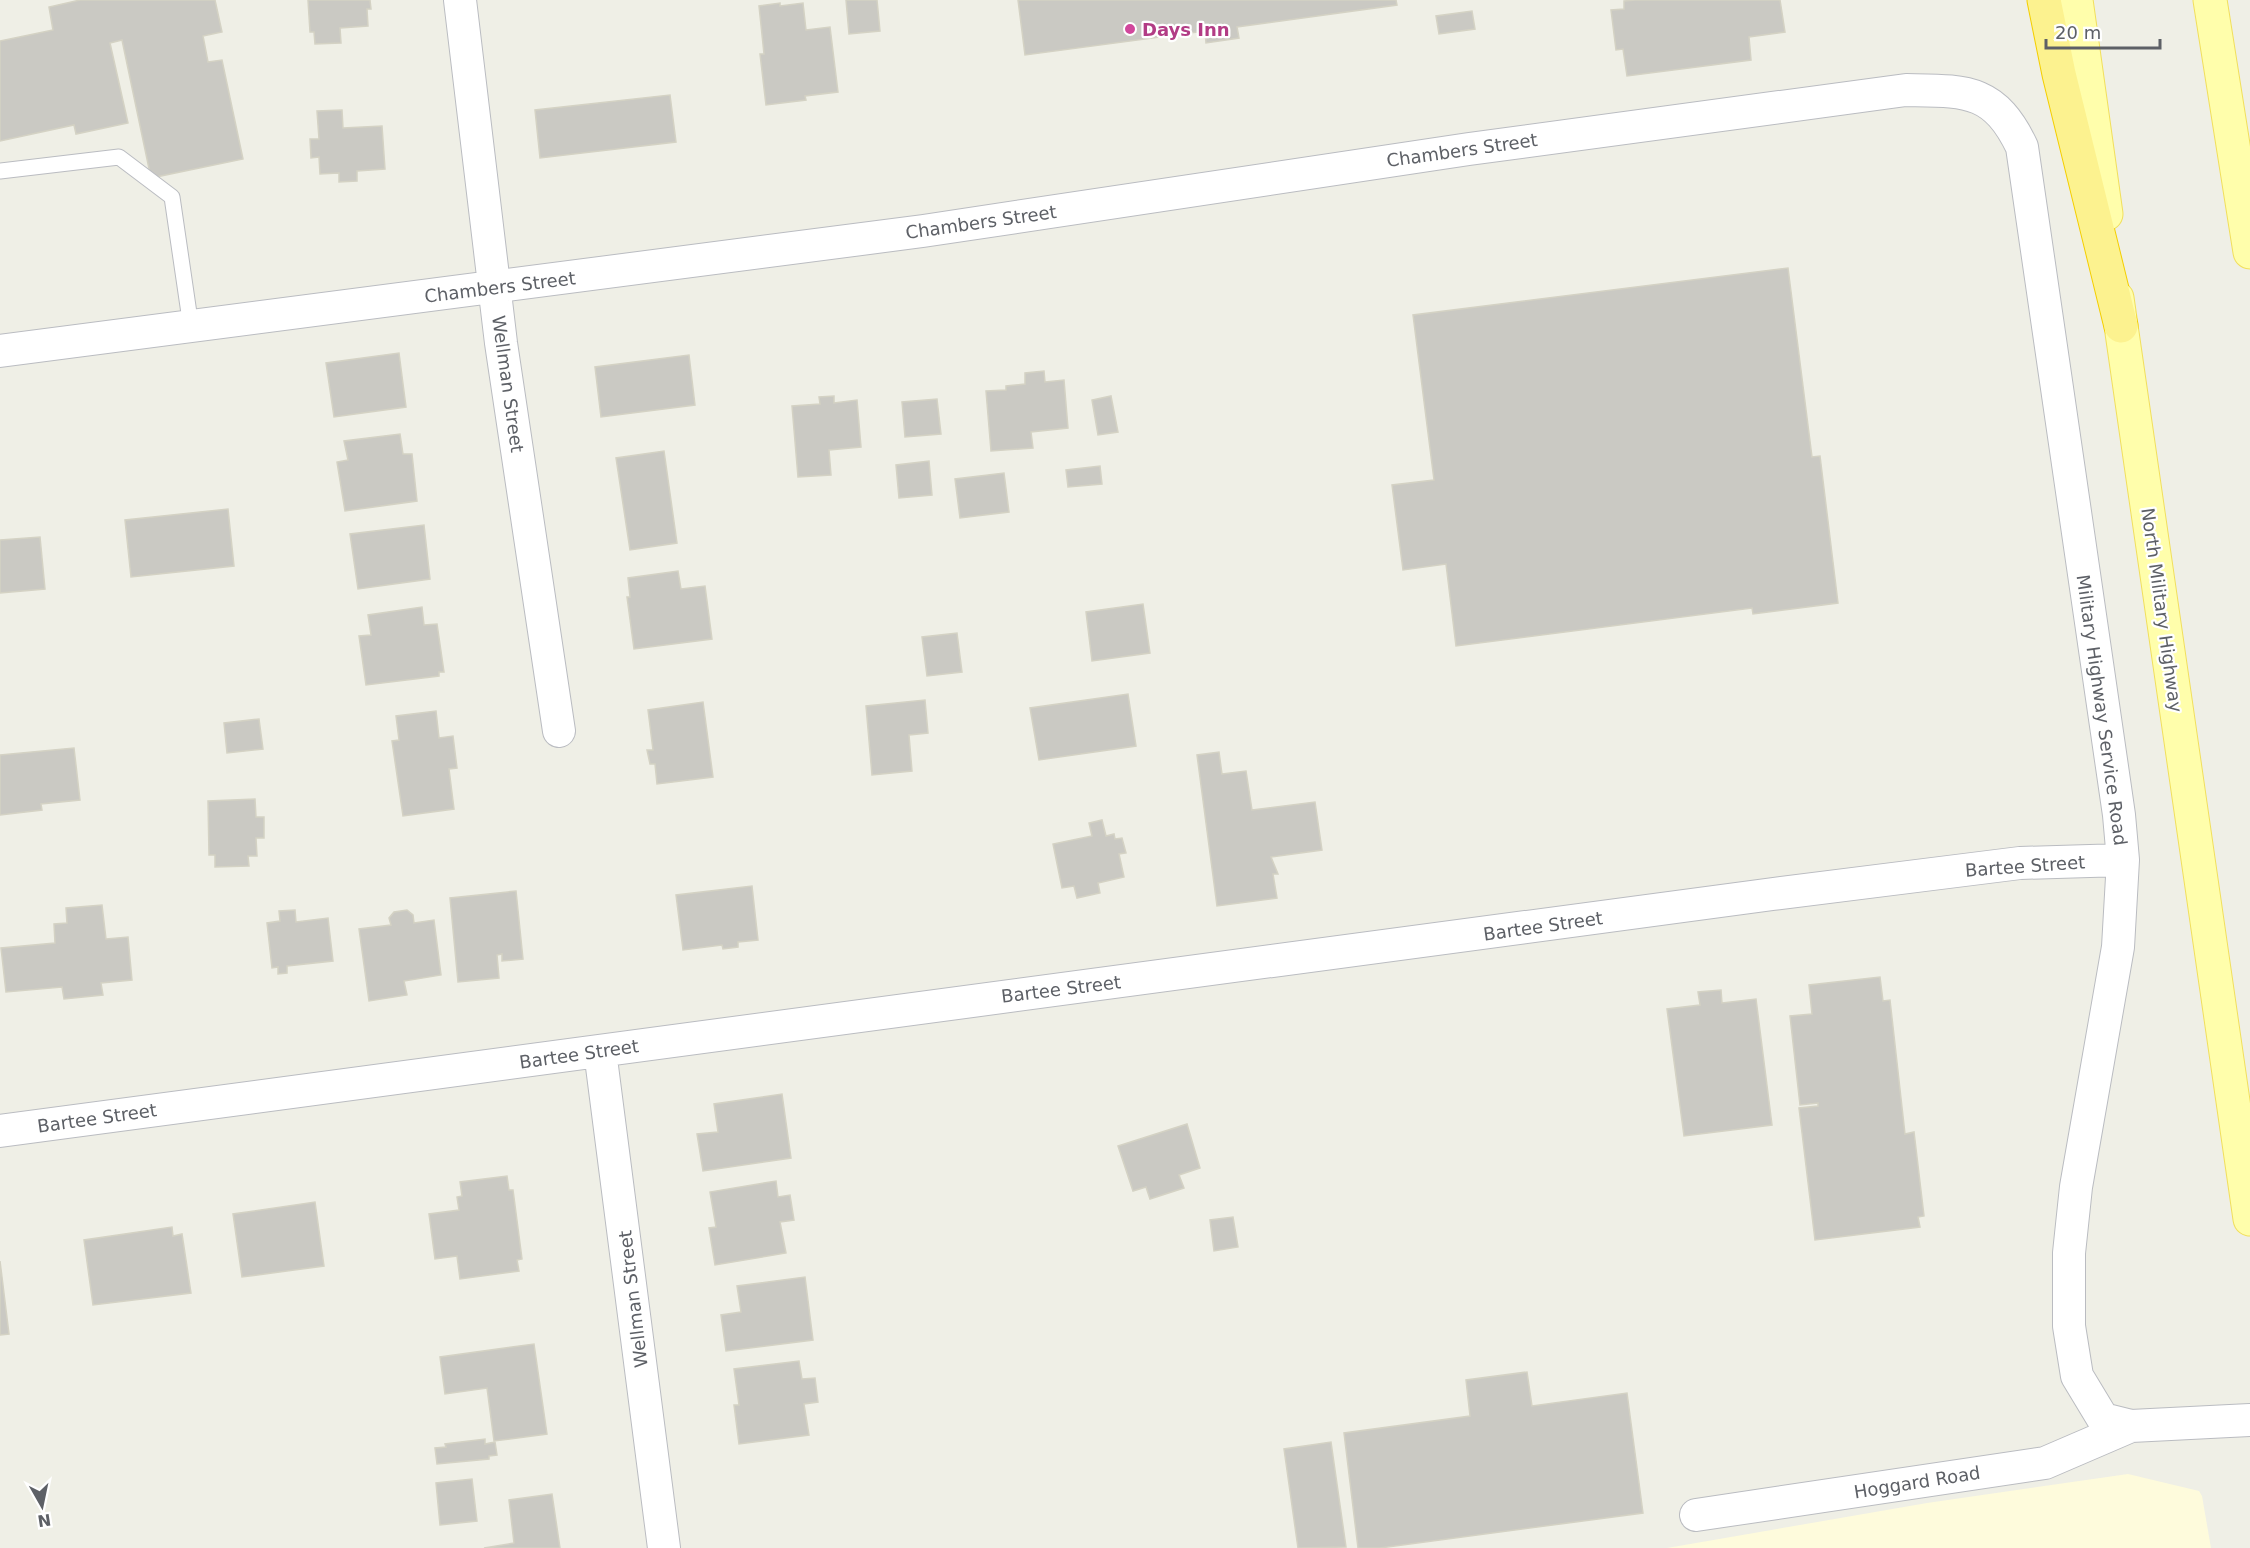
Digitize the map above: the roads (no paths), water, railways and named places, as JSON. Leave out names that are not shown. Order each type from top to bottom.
[{"type":"highway","points":[[2044,0],[2062,86],[2121,326]]},
{"type":"main road","name":"North Military Highway","points":[[2076,0],[2250,1219]]},
{"type":"main road","points":[[2210,0],[2250,252]]},
{"type":"street","name":"Wellman Street","points":[[460,0],[494,288],[559,732]]},
{"type":"street","name":"Chambers Street","points":[[0,351],[923,231],[1469,149],[1906,90],[1962,91]]},
{"type":"street","name":"Military Highway Service Road","points":[[1962,91],[1987,101],[2010,123],[2022,147],[2119,815],[2122,860],[2118,947],[2074,1209],[2069,1253],[2069,1326],[2077,1376],[2103,1419],[2132,1426],[2250,1420]]},
{"type":"street","name":"Bartee Street","points":[[0,1131],[1785,893],[2020,863],[2122,860]]},
{"type":"street","name":"Wellman Street","points":[[600,1051],[664,1548]]},
{"type":"street","name":"Hoggard Road","points":[[1696,1515],[2045,1463],[2132,1426]]},
{"type":"lane","points":[[0,171],[119,157],[172,197],[191,327]]},
{"type":"place","name":"Days Inn","points":[[1130,29]]}]
